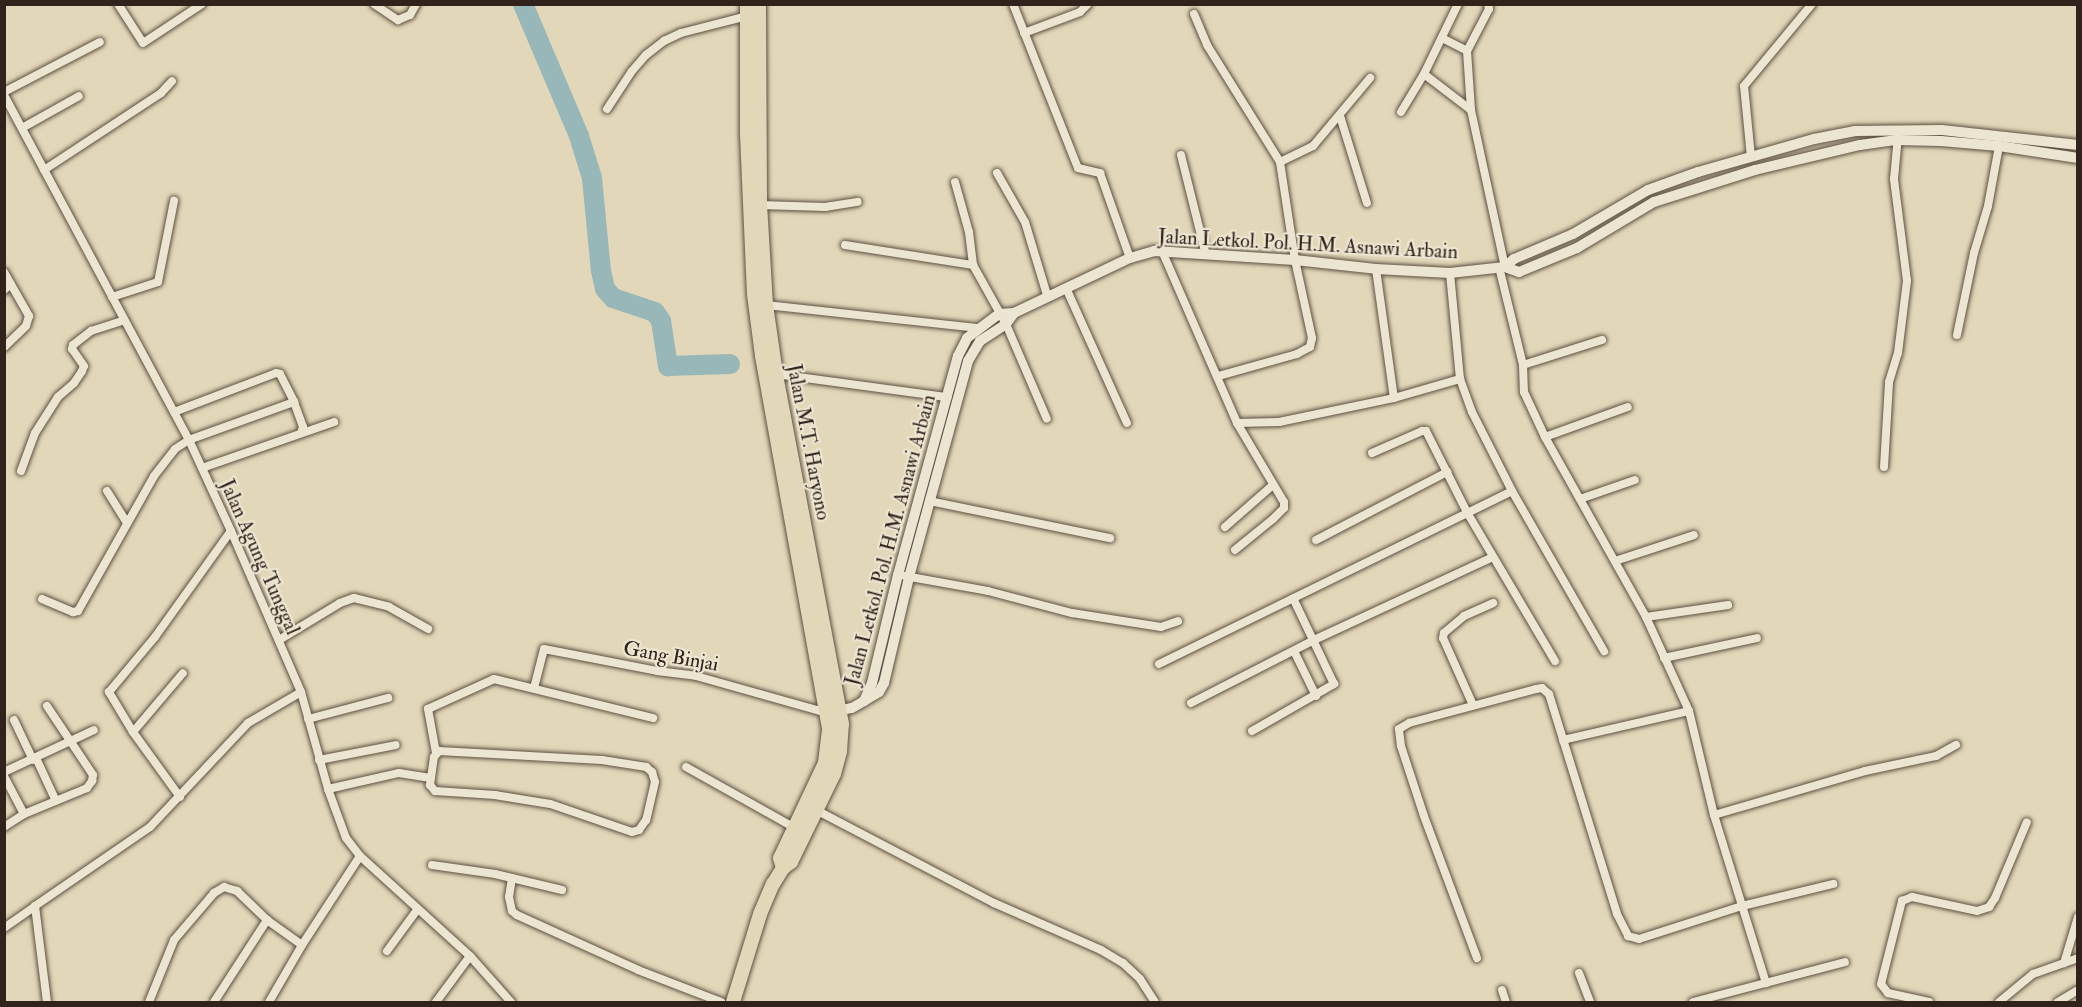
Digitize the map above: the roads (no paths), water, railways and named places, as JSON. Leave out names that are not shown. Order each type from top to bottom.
[{"type":"main road","name":"Jalan M.T. Haryono","points":[[759,4],[760,205],[771,367]]},
{"type":"main road","name":"Jalan M.T. Haryono","points":[[733,1002],[760,914],[783,868],[791,862],[816,810],[838,761],[841,743],[771,367],[754,294],[750,228],[747,10]]},
{"type":"main road","name":"Jalan M.T. Haryono","points":[[783,868],[780,858],[825,763],[834,712]]},
{"type":"street","points":[[118,4],[143,43],[202,4]]},
{"type":"street","points":[[375,4],[398,20],[410,15],[416,4]]},
{"type":"street","points":[[1013,4],[1078,168],[1096,170],[1102,176],[1130,258]]},
{"type":"street","points":[[1024,33],[1080,12],[1088,4]]},
{"type":"street","points":[[1401,112],[1424,74],[1458,4]]},
{"type":"street","points":[[1488,4],[1489,9],[1467,51],[1471,110],[1523,365],[1524,392],[1545,437],[1646,617],[1689,711],[1714,815],[1766,983]]},
{"type":"street","points":[[1751,157],[1744,86],[1812,4]]},
{"type":"street","points":[[607,109],[646,54],[664,41],[747,10]]},
{"type":"street","points":[[1194,14],[1207,45],[1280,162],[1295,260],[1312,343],[1305,350],[1285,358],[1218,376]]},
{"type":"street","points":[[1442,38],[1467,51]]},
{"type":"street","points":[[4,94],[100,42]]},
{"type":"street","points":[[1424,74],[1471,110]]},
{"type":"street","points":[[1280,162],[1312,146],[1340,116],[1370,78]]},
{"type":"street","points":[[44,170],[161,93],[172,81]]},
{"type":"street","name":"Jalan Agung Tunggal","points":[[4,94],[174,412],[231,531],[301,692],[328,789],[346,838],[360,856],[470,956],[511,1002]]},
{"type":"street","points":[[22,128],[79,96]]},
{"type":"street","points":[[1340,116],[1367,203]]},
{"type":"street","name":"Jalan Letkol. Pol. H.M. Asnawi Arbain","points":[[1502,267],[1514,259],[1573,234],[1648,190],[1814,139],[1855,131],[1999,146],[2078,158]]},
{"type":"street","points":[[1884,467],[1888,382],[1898,353],[1907,281],[1894,179],[1898,135]]},
{"type":"street","name":"Jalan Letkol. Pol. H.M. Asnawi Arbain","points":[[904,576],[929,501],[964,342],[999,314],[1014,313],[1130,258],[1162,251],[1295,260],[1376,269],[1450,273],[1502,267],[1519,272],[1577,248],[1654,202],[1810,156],[1898,135],[2002,135],[2078,145]]},
{"type":"street","points":[[1957,335],[1974,253],[1988,206],[1999,146]]},
{"type":"street","points":[[1181,155],[1206,255]]},
{"type":"street","points":[[997,173],[1025,222],[1047,296]]},
{"type":"street","points":[[955,182],[969,232],[974,268],[1006,324],[1047,419]]},
{"type":"street","points":[[112,297],[158,282],[174,201]]},
{"type":"street","points":[[760,205],[825,207],[858,202]]},
{"type":"street","points":[[845,245],[974,268]]},
{"type":"street","points":[[1162,251],[1237,423],[1284,502],[1284,508],[1236,550]]},
{"type":"street","points":[[1376,269],[1394,398]]},
{"type":"street","points":[[4,272],[8,287],[27,311],[28,321],[4,347]]},
{"type":"street","points":[[1450,273],[1460,379],[1472,412],[1512,491],[1604,651]]},
{"type":"street","points":[[1066,288],[1127,423]]},
{"type":"street","points":[[766,305],[979,328]]},
{"type":"street","name":"Jalan Letkol. Pol. H.M. Asnawi Arbain","points":[[834,712],[864,701],[872,683],[904,576],[952,398],[968,361],[980,341],[1006,324],[1014,313]]},
{"type":"street","points":[[21,471],[35,433],[58,397],[74,383],[82,371],[84,366],[72,349],[73,345],[91,330],[124,320]]},
{"type":"street","points":[[1523,365],[1602,340]]},
{"type":"street","points":[[771,367],[952,398]]},
{"type":"street","points":[[174,412],[276,373],[280,374],[294,402],[303,427],[302,433]]},
{"type":"street","points":[[1237,423],[1279,422],[1394,398],[1460,379]]},
{"type":"street","points":[[42,599],[73,612],[78,611],[164,461],[176,449],[189,441],[294,402]]},
{"type":"street","points":[[1545,437],[1628,407]]},
{"type":"street","points":[[202,468],[334,422]]},
{"type":"street","points":[[1372,453],[1424,430],[1468,514],[1556,661]]},
{"type":"street","points":[[1316,540],[1447,472]]},
{"type":"street","points":[[1580,499],[1635,480]]},
{"type":"street","points":[[1225,527],[1273,485]]},
{"type":"street","points":[[107,491],[127,524]]},
{"type":"street","points":[[1159,664],[1512,491]]},
{"type":"street","points":[[929,501],[1110,538]]},
{"type":"street","points":[[180,797],[133,732],[109,692],[156,637],[231,531]]},
{"type":"street","points":[[1615,561],[1694,535]]},
{"type":"street","points":[[1191,703],[1314,640],[1493,557]]},
{"type":"street","points":[[904,576],[988,591],[1072,613],[1161,627],[1178,621]]},
{"type":"street","points":[[279,639],[340,603],[354,598],[389,607],[429,629]]},
{"type":"street","points":[[1252,731],[1332,687],[1335,681],[1293,598]]},
{"type":"street","points":[[1473,705],[1443,638],[1444,633],[1464,616],[1492,603]]},
{"type":"street","points":[[1646,617],[1728,605]]},
{"type":"street","points":[[1664,658],[1757,638]]},
{"type":"street","name":"Gang Binjai","points":[[534,688],[544,649],[657,671],[696,676],[834,712]]},
{"type":"street","points":[[1294,651],[1316,696]]},
{"type":"street","points":[[133,732],[183,673]]},
{"type":"street","points":[[436,753],[445,751],[602,760],[646,766],[652,772],[655,782],[646,820],[639,830],[632,832],[550,804],[495,795],[435,791],[431,788],[431,778],[436,753],[427,714],[432,706],[494,679],[653,718]]},
{"type":"street","points":[[1477,958],[1424,816],[1399,729],[1409,723],[1542,688],[1549,694],[1617,914],[1628,936],[1639,939],[1742,906],[1833,884]]},
{"type":"street","points":[[4,928],[150,827],[248,723],[301,692]]},
{"type":"street","points":[[308,719],[388,698]]},
{"type":"street","points":[[4,827],[24,814],[87,788],[92,781],[93,775],[47,706]]},
{"type":"street","points":[[1563,740],[1689,711]]},
{"type":"street","points":[[14,720],[56,801]]},
{"type":"street","points":[[24,814],[4,774],[94,730]]},
{"type":"street","points":[[320,760],[396,745]]},
{"type":"street","points":[[1714,815],[1865,771],[1936,756],[1956,745]]},
{"type":"street","points":[[686,767],[795,828]]},
{"type":"street","points":[[328,789],[399,773],[431,778]]},
{"type":"street","points":[[816,810],[994,903],[1101,950],[1123,963],[1140,979],[1155,1002]]},
{"type":"street","points":[[1929,1002],[1888,993],[1881,984],[1902,901],[1912,897],[1977,911],[1989,907],[2027,822]]},
{"type":"street","points":[[269,1002],[302,945],[360,856]]},
{"type":"street","points":[[432,865],[512,878],[561,890]]},
{"type":"street","points":[[512,878],[508,897],[512,911],[517,915],[638,970],[721,1002]]},
{"type":"street","points":[[149,1002],[174,940],[214,893],[224,887],[230,888],[267,920],[302,945]]},
{"type":"street","points":[[35,906],[47,1002]]},
{"type":"street","points":[[387,951],[417,910]]},
{"type":"street","points":[[2064,963],[2078,917]]},
{"type":"street","points":[[214,1002],[267,920]]},
{"type":"street","points":[[436,1002],[470,956]]},
{"type":"street","points":[[1999,1002],[2033,974],[2078,958]]},
{"type":"street","points":[[1693,1002],[1845,962]]},
{"type":"street","points":[[1579,973],[1590,1002]]},
{"type":"street","points":[[1502,990],[1506,1002]]},
{"type":"street","points":[[2058,1002],[2078,990]]},
{"type":"waterway","points":[[523,4],[579,136],[592,178],[601,271],[605,289],[613,298],[655,312],[661,321],[668,366],[730,364]]}]
